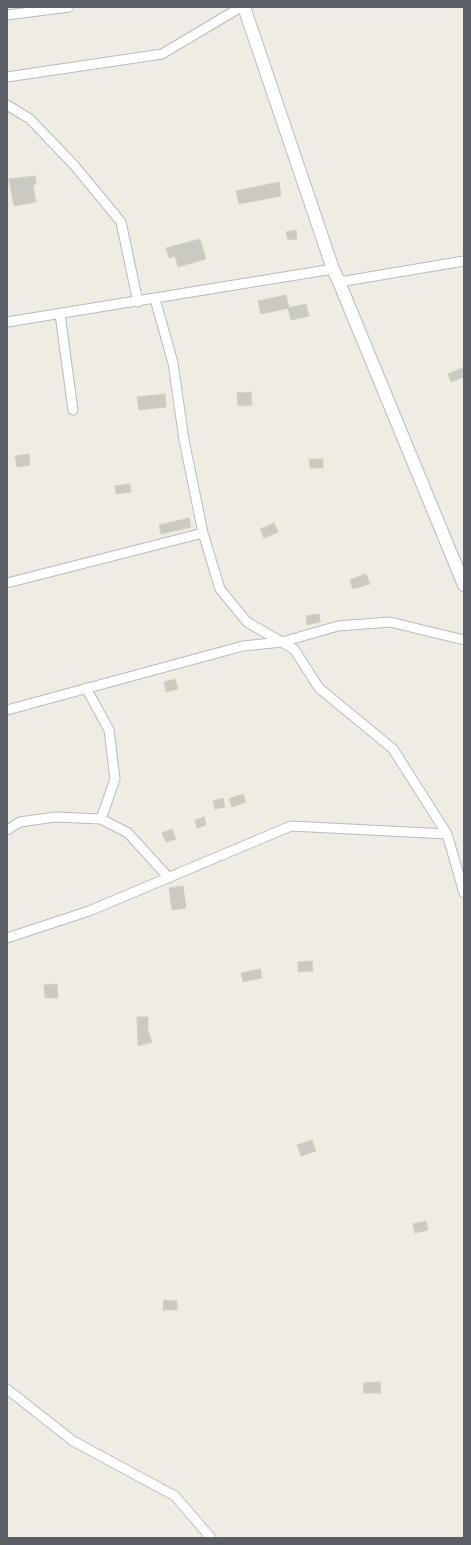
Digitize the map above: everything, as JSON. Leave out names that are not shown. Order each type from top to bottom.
[{"type":"street","points":[[7,15],[69,7]]},
{"type":"street","points":[[7,77],[162,54],[241,7]]},
{"type":"street","points":[[244,7],[333,269],[464,585]]},
{"type":"street","points":[[7,105],[30,119],[74,165],[121,222],[138,302]]},
{"type":"street","points":[[339,282],[464,261]]},
{"type":"street","points":[[7,321],[138,302],[333,269]]},
{"type":"street","points":[[155,299],[173,363],[184,440],[203,533],[220,589],[247,622],[294,649],[319,688],[393,749],[447,834],[464,893]]},
{"type":"street","points":[[60,314],[73,410]]},
{"type":"street","points":[[7,583],[203,533]]},
{"type":"street","points":[[7,710],[242,646],[282,642],[338,626],[390,622],[464,640]]},
{"type":"street","points":[[86,688],[110,730],[115,780],[101,818]]},
{"type":"street","points":[[7,830],[20,822],[55,817],[101,818],[128,833],[169,878]]},
{"type":"street","points":[[7,938],[89,911],[291,826],[447,834]]},
{"type":"street","points":[[7,1389],[73,1441],[175,1496],[211,1538]]},
{"type":"building","points":[[35,176],[36,184],[33,185],[36,202],[14,206],[9,179]]},
{"type":"building","points":[[279,182],[281,196],[239,204],[236,191]]},
{"type":"building","points":[[296,230],[297,239],[288,240],[286,232]]},
{"type":"building","points":[[200,239],[206,259],[178,267],[175,256],[169,258],[166,248]]},
{"type":"building","points":[[286,295],[289,308],[261,314],[258,301]]},
{"type":"building","points":[[306,304],[309,316],[291,320],[288,308]]},
{"type":"building","points":[[464,367],[464,377],[451,382],[448,374]]},
{"type":"building","points":[[251,392],[252,405],[238,406],[237,393]]},
{"type":"building","points":[[165,394],[166,407],[139,410],[137,397]]},
{"type":"building","points":[[29,454],[30,465],[17,467],[15,456]]},
{"type":"building","points":[[309,459],[323,459],[323,468],[310,468]]},
{"type":"building","points":[[130,484],[131,492],[116,494],[115,486]]},
{"type":"building","points":[[189,518],[191,527],[161,534],[159,525]]},
{"type":"building","points":[[274,523],[278,532],[264,538],[260,529]]},
{"type":"building","points":[[366,574],[370,584],[353,589],[350,580]]},
{"type":"building","points":[[319,614],[320,622],[307,625],[306,616]]},
{"type":"building","points":[[175,679],[178,689],[166,692],[164,682]]},
{"type":"building","points":[[243,794],[246,802],[232,807],[229,799]]},
{"type":"building","points":[[223,798],[225,807],[215,809],[213,801]]},
{"type":"building","points":[[204,817],[206,825],[197,828],[195,820]]},
{"type":"building","points":[[172,829],[176,839],[166,842],[162,833]]},
{"type":"building","points":[[183,886],[186,908],[172,910],[169,888]]},
{"type":"building","points":[[312,961],[313,971],[298,972],[298,962]]},
{"type":"building","points":[[260,969],[262,978],[243,982],[241,973]]},
{"type":"building","points":[[57,984],[58,998],[45,998],[44,985]]},
{"type":"building","points":[[137,1017],[148,1017],[148,1031],[152,1042],[138,1046]]},
{"type":"building","points":[[312,1140],[316,1151],[301,1156],[297,1145]]},
{"type":"building","points":[[426,1221],[428,1230],[415,1233],[413,1224]]},
{"type":"building","points":[[164,1300],[177,1301],[177,1310],[163,1310]]},
{"type":"building","points":[[380,1382],[381,1393],[364,1393],[363,1383]]}]
